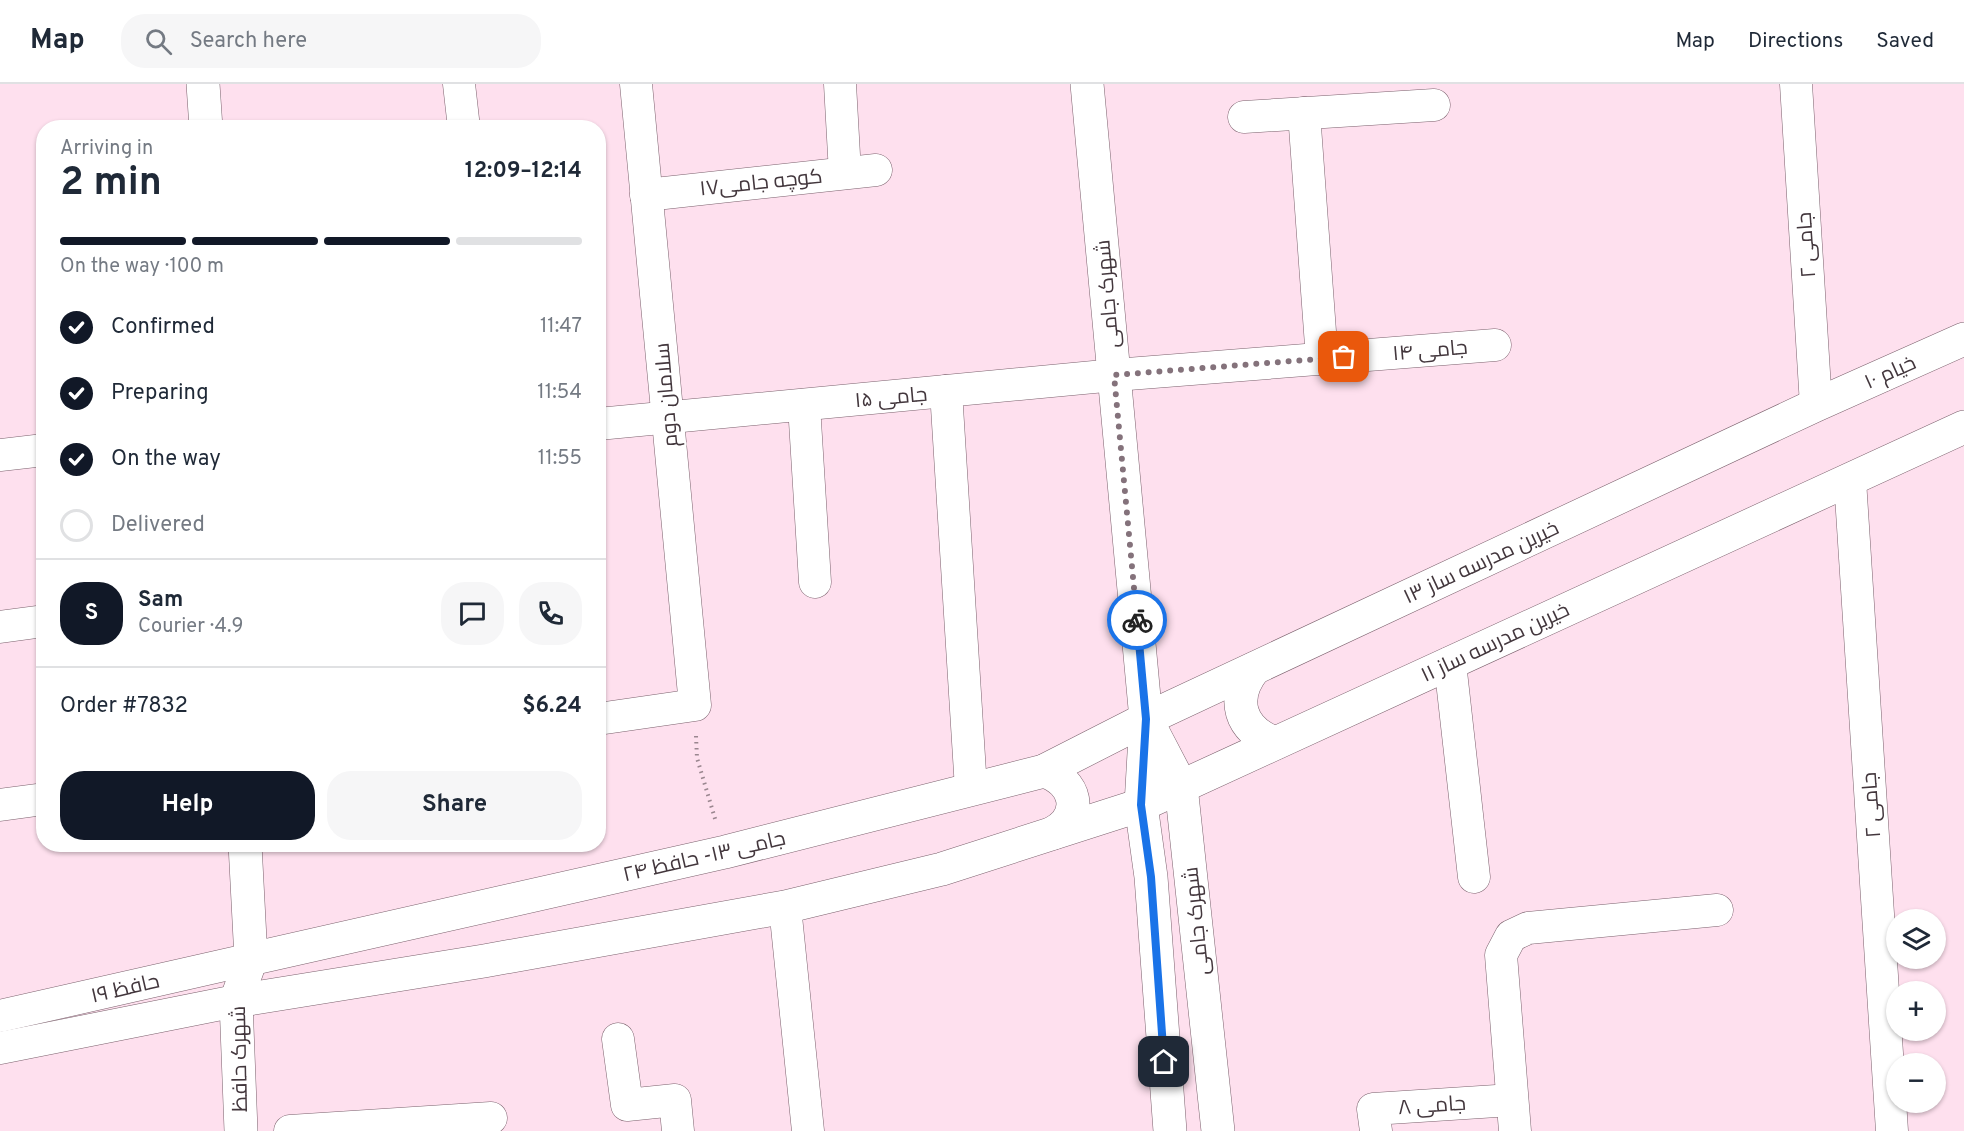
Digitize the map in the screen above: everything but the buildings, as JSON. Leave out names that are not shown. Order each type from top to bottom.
[{"type":"street","points":[[203,84],[205,120]]},
{"type":"street","points":[[459,84],[463,120]]},
{"type":"street","name":"سلامان دوم","points":[[636,84],[695,705]]},
{"type":"street","points":[[840,84],[845,173]]},
{"type":"street","name":"شهرک جامی","points":[[1088,84],[1146,719],[1141,805],[1151,877],[1170,1131]]},
{"type":"street","name":"جامی ۲","points":[[1796,84],[1816,405]]},
{"type":"street","points":[[1244,117],[1434,105]]},
{"type":"street","points":[[1304,113],[1322,359]]},
{"type":"street","name":"کوچه جامی۱۷","points":[[646,195],[876,170]]},
{"type":"street","name":"۱۰ خیام","points":[[1816,405],[1964,339]]},
{"type":"street","name":"۱۴ جامی","points":[[1114,375],[1495,345]]},
{"type":"street","name":"۱۵ جامی","points":[[606,423],[1114,375]]},
{"type":"street","points":[[946,391],[971,789]]},
{"type":"street","points":[[804,405],[815,582]]},
{"type":"street","name":"۱۳ خیرین مدرسه ساز","points":[[1146,719],[1816,405]]},
{"type":"street","points":[[1850,480],[1964,427]]},
{"type":"street","points":[[0,455],[36,451]]},
{"type":"street","name":"جامی ۲","points":[[1850,480],[1892,1131]]},
{"type":"street","name":"۱۱ خیرین مدرسه ساز","points":[[1141,805],[1850,480]]},
{"type":"street","points":[[0,627],[36,622]]},
{"type":"street","points":[[1450,663],[1474,877]]},
{"type":"street","points":[[1254,669],[1242,687],[1241,707],[1244,719],[1262,738],[1275,743]]},
{"type":"street","points":[[606,718],[695,705]]},
{"type":"street","name":"شهرک جامی","points":[[1146,719],[1181,786],[1218,1131]]},
{"type":"street","name":"جامی ۱۳- حافظ ۲۴","points":[[251,959],[725,852],[1044,771],[1146,719]]},
{"type":"street","points":[[1044,771],[1055,774],[1065,782],[1071,791],[1073,803],[1068,821],[1053,833]]},
{"type":"street","points":[[0,805],[36,800]]},
{"type":"street","points":[[236,1001],[484,961],[785,907],[942,868],[1141,805]]},
{"type":"street","name":"شهرک حافظ","points":[[241,1131],[236,1001],[251,959],[245,852]]},
{"type":"street","points":[[785,907],[808,1131]]},
{"type":"street","points":[[1515,1131],[1501,955],[1511,936],[1528,928],[1717,910]]},
{"type":"street","name":"۱۹ حافظ","points":[[0,1016],[251,959]]},
{"type":"street","name":"۱۹ حافظ","points":[[0,1048],[236,1001]]},
{"type":"street","points":[[618,1039],[627,1105],[675,1100],[678,1131]]},
{"type":"street","name":"۸ جامی","points":[[1376,1131],[1373,1109],[1512,1100]]},
{"type":"street","points":[[290,1131],[491,1118]]},
{"type":"path","points":[[695,705],[697,758],[725,852]]},
{"type":"way so far","points":[[1137,620],[1114,375],[1344,357]]},
{"type":"route","points":[[1137,620],[1146,719],[1141,805],[1151,877],[1164,1062]]}]
